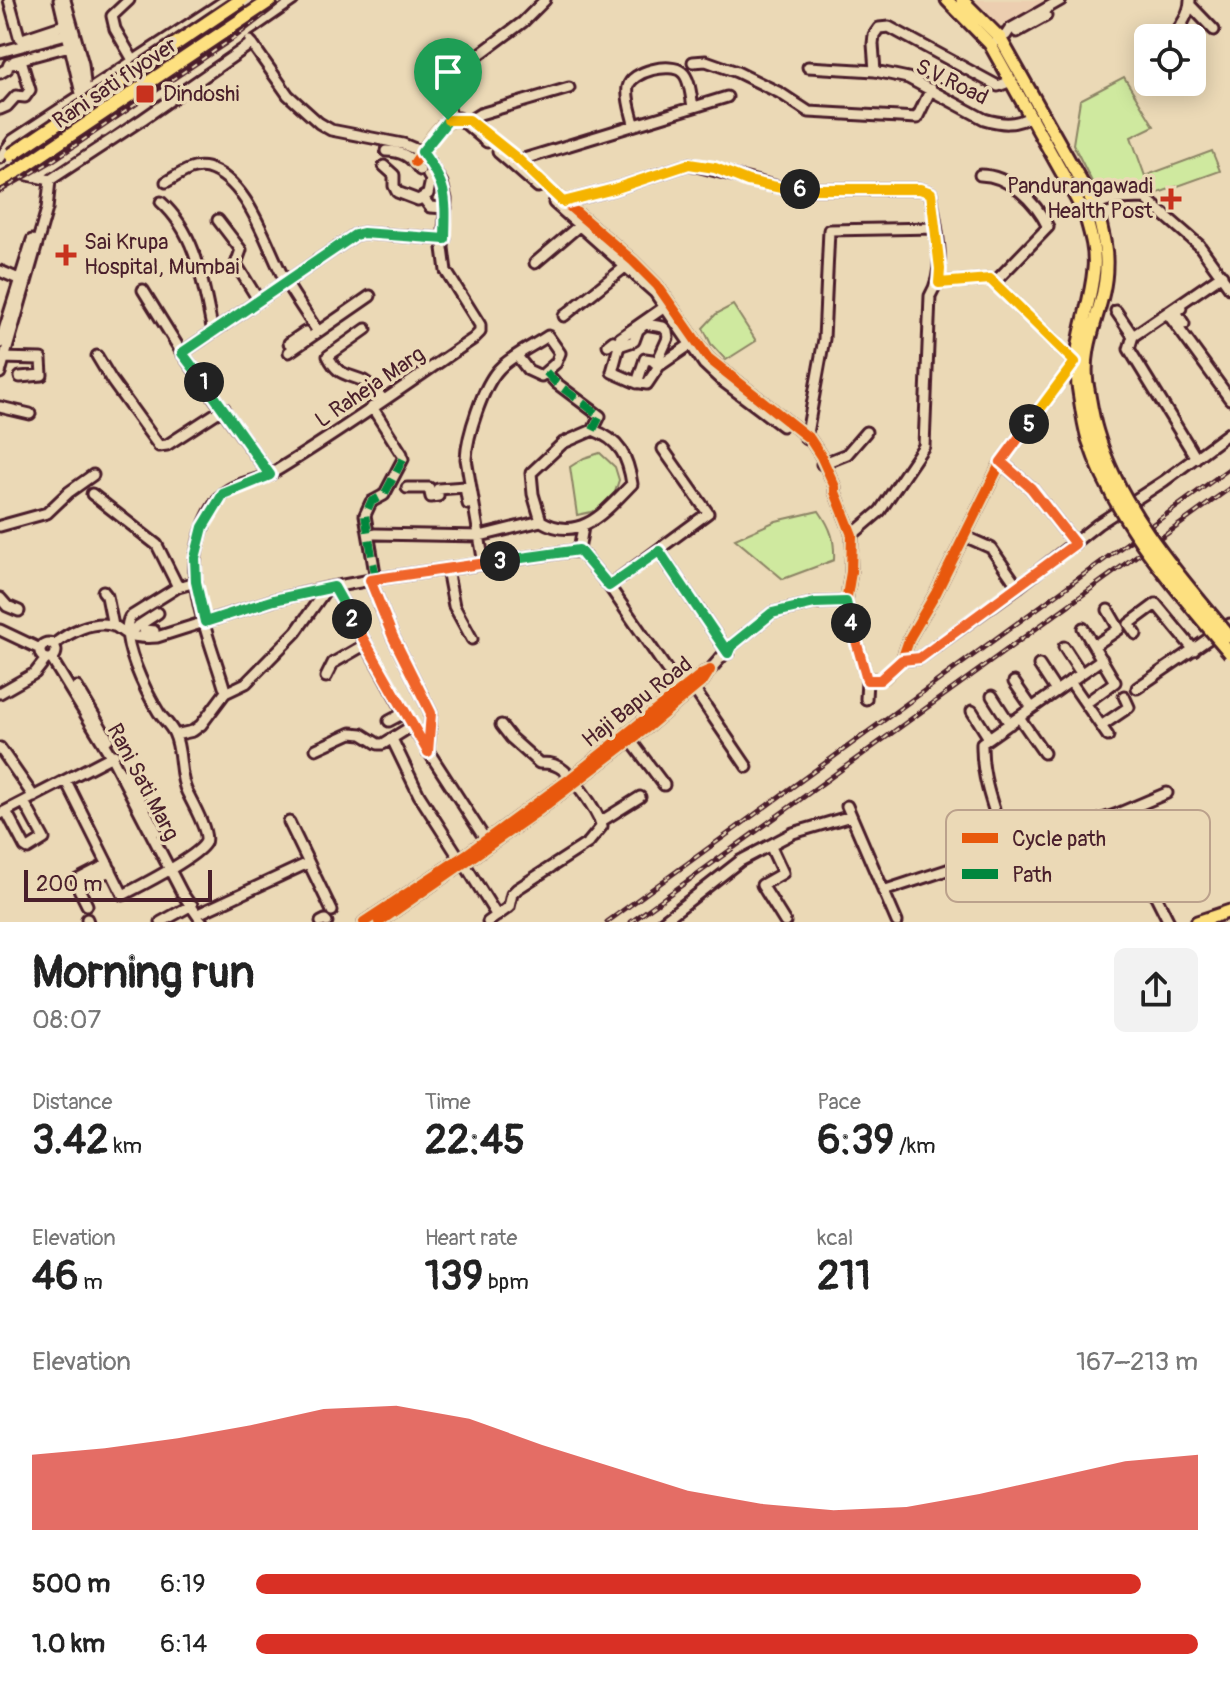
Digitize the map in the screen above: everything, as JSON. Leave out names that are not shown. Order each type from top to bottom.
[{"type":"highway","name":"Rani sati flyover","points":[[4,158],[241,0]]},
{"type":"highway","name":"Rani sati flyover","points":[[8,177],[271,0]]},
{"type":"main road","points":[[947,0],[999,39],[1012,81],[1090,210],[1094,269],[1075,362],[1097,431],[1118,482],[1162,552],[1230,637]]},
{"type":"main road","points":[[962,0],[999,39],[1104,239],[1107,268],[1086,347],[1082,384],[1087,436],[1115,500],[1166,575],[1230,653]]},
{"type":"main road","points":[[1197,922],[1230,911]]},
{"type":"street","points":[[9,0],[22,39],[69,28]]},
{"type":"street","points":[[0,343],[31,252],[41,207],[43,178],[97,135],[84,93],[80,65],[59,0]]},
{"type":"street","points":[[65,0],[69,28]]},
{"type":"street","points":[[129,0],[112,16],[115,29],[133,60]]},
{"type":"street","points":[[4,158],[13,140],[226,0]]},
{"type":"street","points":[[8,177],[43,178],[249,39],[293,0]]},
{"type":"street","points":[[545,0],[523,22],[448,78],[443,89],[461,120],[515,162],[630,264],[667,305],[721,380],[749,396]]},
{"type":"street","points":[[999,39],[1064,1]]},
{"type":"street","points":[[1179,24],[1190,3],[1214,30]]},
{"type":"street","points":[[875,71],[874,35],[879,28],[889,27],[998,86],[1012,81]]},
{"type":"street","points":[[0,52],[69,28]]},
{"type":"street","points":[[249,39],[288,95],[319,123],[331,130],[386,146],[422,152]]},
{"type":"street","points":[[0,70],[15,60],[74,45]]},
{"type":"street","points":[[693,62],[706,61],[737,72],[780,93],[809,112],[917,118],[931,89]]},
{"type":"street","points":[[0,70],[7,69],[9,64],[22,63],[30,90],[25,97],[16,96],[0,109]]},
{"type":"street","name":"S.V.Road","points":[[808,67],[875,71],[908,78],[984,119],[997,122],[1017,123],[1031,116]]},
{"type":"street","points":[[634,124],[627,91],[629,83],[636,76],[649,72],[680,69],[686,75],[693,107]]},
{"type":"street","points":[[421,169],[422,152],[445,122],[569,88]]},
{"type":"street","points":[[84,93],[106,136]]},
{"type":"street","points":[[515,162],[727,97]]},
{"type":"street","points":[[386,146],[384,168],[394,175],[397,192],[418,200],[424,199]]},
{"type":"street","points":[[386,146],[408,155],[431,180],[424,199]]},
{"type":"street","name":"L Raheja Marg","points":[[224,687],[196,582],[195,558],[203,527],[223,494],[270,475],[480,332],[480,325],[446,271],[446,208],[442,183],[422,152]]},
{"type":"street","points":[[559,203],[689,164],[715,168],[748,181],[786,189],[920,189],[931,193],[940,269],[939,283],[930,296],[924,446],[880,511],[852,535]]},
{"type":"street","points":[[166,182],[198,167],[209,169],[232,183],[255,217],[286,283],[318,332]]},
{"type":"street","points":[[980,175],[995,175],[1017,189],[1043,216],[1048,227],[994,283]]},
{"type":"street","points":[[1090,210],[1130,197],[1145,198],[1199,245],[1230,288]]},
{"type":"street","points":[[424,199],[430,207],[446,208]]},
{"type":"street","points":[[161,202],[181,224],[188,239],[198,265],[213,332]]},
{"type":"street","points":[[218,220],[241,250],[236,264],[259,301]]},
{"type":"street","points":[[535,263],[582,223]]},
{"type":"street","points":[[806,439],[824,339],[829,230],[935,228]]},
{"type":"street","points":[[182,353],[355,235],[445,239]]},
{"type":"street","points":[[564,316],[630,264]]},
{"type":"street","points":[[0,271],[23,281]]},
{"type":"street","points":[[1196,458],[1129,349],[1133,336],[1222,275]]},
{"type":"street","points":[[867,680],[884,678],[902,660],[910,637],[936,593],[1001,462],[1075,362],[990,279],[939,283]]},
{"type":"street","points":[[143,290],[182,353],[270,475]]},
{"type":"street","points":[[296,342],[318,332],[370,296]]},
{"type":"street","points":[[1192,300],[1176,311],[1180,322],[1230,399]]},
{"type":"street","points":[[616,343],[630,344],[643,325],[663,327],[667,331],[668,338],[647,384],[612,372],[616,343],[667,305]]},
{"type":"street","points":[[1116,311],[1133,336]]},
{"type":"street","points":[[1168,314],[1180,322]]},
{"type":"street","points":[[0,373],[6,324]]},
{"type":"street","points":[[366,329],[328,356],[334,368],[349,378],[366,382],[383,399]]},
{"type":"street","points":[[477,535],[467,448],[489,385],[500,368],[517,356],[548,336],[560,353],[556,363],[541,376],[528,370],[517,356]]},
{"type":"street","points":[[679,358],[695,344]]},
{"type":"street","points":[[658,363],[695,344]]},
{"type":"street","points":[[695,344],[749,396],[806,439],[835,487],[852,535],[846,602],[867,680],[866,699]]},
{"type":"street","points":[[97,356],[159,446],[167,445],[224,408]]},
{"type":"street","points":[[2,358],[41,359],[42,375],[20,377]]},
{"type":"street","points":[[637,383],[645,359],[658,363]]},
{"type":"street","points":[[546,372],[600,416],[593,430],[563,443],[531,473],[541,521],[554,529],[583,527],[600,516],[632,484],[629,464],[610,436],[593,430]]},
{"type":"street","points":[[0,407],[30,414]]},
{"type":"street","points":[[372,407],[403,456],[384,495],[371,502],[365,515],[373,579],[393,637],[431,713],[428,752]]},
{"type":"street","points":[[822,465],[847,454],[866,432]]},
{"type":"street","points":[[902,660],[920,658],[1098,524],[1230,432]]},
{"type":"street","points":[[609,586],[708,513],[663,449]]},
{"type":"street","points":[[1001,462],[1031,488],[1075,544]]},
{"type":"street","points":[[0,526],[47,513],[60,499],[93,475]]},
{"type":"street","points":[[407,488],[429,488],[431,497],[438,496],[438,489],[465,487],[484,564]]},
{"type":"street","points":[[92,494],[157,545],[178,587]]},
{"type":"street","points":[[375,534],[477,535],[541,521]]},
{"type":"street","points":[[583,527],[579,550],[609,586],[683,694]]},
{"type":"street","points":[[964,536],[991,548],[1018,587]]},
{"type":"street","points":[[0,693],[35,673],[63,637],[89,626],[113,626],[126,634],[140,637],[205,622],[274,600],[373,579],[579,550]]},
{"type":"street","points":[[659,551],[728,653]]},
{"type":"street","points":[[447,569],[454,606],[472,639]]},
{"type":"street","points":[[66,781],[123,895],[172,868],[204,845],[206,835],[184,786],[175,735],[143,680],[126,634],[130,617],[178,587],[196,582]]},
{"type":"street","points":[[330,588],[428,752],[487,843]]},
{"type":"street","points":[[175,735],[193,731],[225,693],[246,683],[296,632],[330,588]]},
{"type":"street","points":[[103,591],[113,626]]},
{"type":"street","points":[[0,598],[11,609],[19,611]]},
{"type":"street","name":"Haji Bapu Road","points":[[364,922],[382,917],[629,738],[701,679],[728,653],[731,646],[772,613],[815,603],[846,602]]},
{"type":"street","points":[[1136,634],[1129,624],[1156,604],[1194,650]]},
{"type":"street","points":[[1094,646],[1119,629],[1108,610]]},
{"type":"street","points":[[126,634],[158,613]]},
{"type":"street","points":[[1137,688],[1230,624]]},
{"type":"street","points":[[1083,628],[1115,680],[1114,684],[1086,703]]},
{"type":"street","name":"Rani Sati Marg","points":[[0,630],[40,649],[40,654],[51,654],[61,668],[87,708],[165,854],[182,893],[195,910]]},
{"type":"street","points":[[326,677],[333,663],[366,644]]},
{"type":"street","points":[[1064,647],[1081,673]]},
{"type":"street","points":[[996,810],[982,762],[982,743],[1102,659]]},
{"type":"street","points":[[1039,665],[1056,691]]},
{"type":"street","name":"Haji Bapu Road","points":[[683,694],[694,689],[701,679]]},
{"type":"street","points":[[1070,681],[1108,736]]},
{"type":"street","points":[[1014,682],[1032,708]]},
{"type":"street","points":[[694,689],[747,767]]},
{"type":"street","points":[[992,696],[1010,724]]},
{"type":"street","points":[[1101,726],[1129,707],[1124,696]]},
{"type":"street","points":[[972,711],[989,738]]},
{"type":"street","points":[[389,721],[404,713]]},
{"type":"street","points":[[1019,717],[1044,753]]},
{"type":"street","points":[[488,922],[509,907],[512,894],[517,889],[588,843],[602,826],[563,769],[551,763],[539,763],[501,725]]},
{"type":"street","points":[[316,749],[351,733],[362,734],[378,744],[412,726]]},
{"type":"street","points":[[629,738],[664,785]]},
{"type":"street","points":[[392,739],[419,795],[497,916]]},
{"type":"street","points":[[0,748],[16,808],[113,755]]},
{"type":"street","points":[[1127,810],[1167,793]]},
{"type":"street","points":[[600,822],[640,797]]},
{"type":"street","points":[[662,922],[740,861],[793,833],[849,811],[897,922]]},
{"type":"street","points":[[289,822],[332,911]]},
{"type":"street","points":[[770,845],[783,873],[762,885],[785,922]]},
{"type":"street","points":[[161,922],[308,863]]},
{"type":"street","points":[[77,880],[109,867]]},
{"type":"street","points":[[87,905],[78,887],[109,867]]},
{"type":"street","points":[[883,891],[946,870]]},
{"type":"street","points":[[1159,902],[1169,922]]},
{"type":"street","points":[[321,922],[327,922]]},
{"type":"shaded area","points":[[971,0],[1053,0],[1041,9],[999,26]]},
{"type":"green space","points":[[1124,77],[1154,126],[1131,137],[1145,176],[1212,151],[1220,171],[1150,196],[1098,194],[1073,144],[1080,100]]},
{"type":"green space","points":[[733,305],[756,341],[726,360],[711,344],[703,328],[716,314]]},
{"type":"green space","points":[[600,453],[615,467],[619,480],[615,492],[596,511],[577,515],[570,467]]},
{"type":"green space","points":[[819,511],[831,534],[834,560],[783,579],[735,539],[776,521]]},
{"type":"railway","points":[[0,191],[52,161],[235,37],[283,0]]},
{"type":"railway","points":[[607,922],[1230,468]]},
{"type":"railway","points":[[631,922],[1230,488]]},
{"type":"marked path","points":[[546,372],[600,416],[593,430]]},
{"type":"marked path","points":[[376,579],[365,515],[371,502],[384,495],[403,459]]},
{"type":"cycle path","points":[[415,162],[443,125],[458,119],[469,120],[633,261],[657,285],[708,358],[810,439],[835,487],[852,535],[846,602],[867,680],[884,678],[902,660],[910,637],[936,593],[1001,462],[1075,362],[990,279],[939,283]]},
{"type":"cycle path","points":[[364,922],[467,854],[710,670],[703,681],[649,726],[534,814],[379,922]]},
{"type":"place","name":"Dindoshi","points":[[145,94]]},
{"type":"place","name":"Pandurangawadi Health Post","points":[[1171,199]]},
{"type":"place","name":"Sai Krupa Hospital, Mumbai","points":[[66,255]]},
{"type":"route","points":[[448,120],[469,120],[519,160],[563,202],[689,164],[715,168],[748,181],[786,189],[920,189],[931,193],[939,283],[990,279],[1075,362],[1001,462],[1031,488],[1075,544],[920,658],[902,660],[880,680],[867,680],[862,652],[846,602],[815,603],[772,613],[731,646],[728,653],[659,551],[609,586],[579,550],[370,580],[393,637],[431,713],[428,752],[334,587],[274,600],[205,622],[196,582],[195,558],[203,527],[223,494],[270,475],[182,353],[355,235],[445,239],[446,199],[442,183],[422,152],[448,120]]}]
